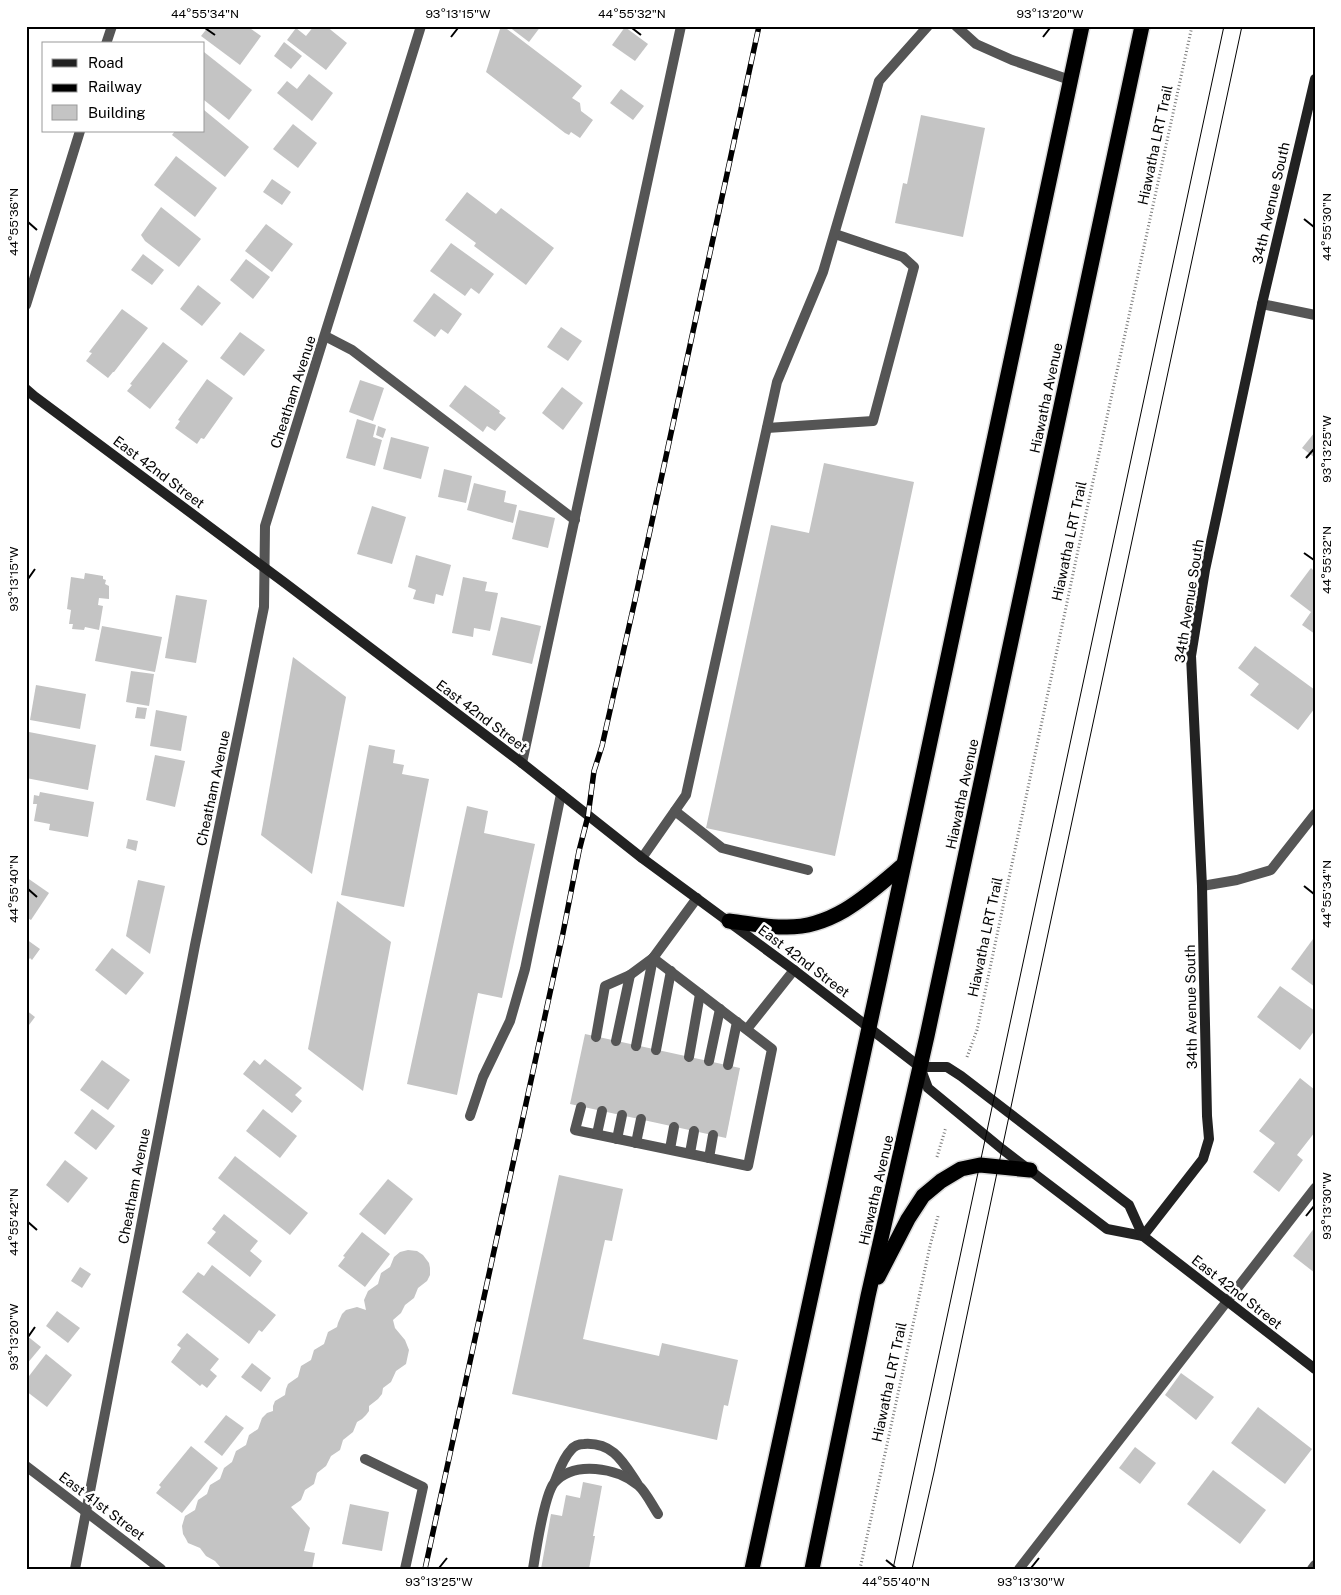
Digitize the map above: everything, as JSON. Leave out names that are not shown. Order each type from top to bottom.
[{"type":"highway","points":[[752,1569],[1082,26]]},
{"type":"highway","name":"Hiawatha Avenue","points":[[812,1569],[868,1296],[920,1067],[1142,26]]},
{"type":"highway","points":[[729,921],[783,928],[816,923],[847,910],[903,865]]},
{"type":"highway","points":[[868,1296],[908,1219],[923,1196],[941,1181],[961,1169],[980,1165],[1030,1170]]},
{"type":"street","points":[[107,42],[112,26]]},
{"type":"street","name":"Cheatham Avenue","points":[[75,1569],[195,945],[264,607],[265,526],[421,26]]},
{"type":"street","points":[[522,763],[681,26]]},
{"type":"street","points":[[642,858],[686,795],[777,382],[823,272],[879,81],[928,26]]},
{"type":"street","points":[[956,26],[976,44],[1012,60],[1070,80]]},
{"type":"street","name":"34th Avenue South","points":[[1143,1236],[1203,1159],[1209,1139],[1202,886],[1191,656],[1205,570],[1262,304],[1315,79]]},
{"type":"street","points":[[26,304],[80,132]]},
{"type":"street","points":[[767,428],[874,421],[914,267],[903,257],[835,234]]},
{"type":"street","points":[[1262,304],[1315,315]]},
{"type":"street","points":[[325,336],[352,350],[575,520]]},
{"type":"street","name":"East 42nd Street","points":[[26,388],[34,396],[522,763],[642,858],[729,921],[920,1067],[928,1088],[986,1136],[1107,1229],[1143,1236],[1315,1369]]},
{"type":"street","points":[[470,1116],[483,1077],[510,1021],[522,978],[561,794]]},
{"type":"street","points":[[675,811],[722,848],[808,870]]},
{"type":"street","points":[[1202,886],[1237,880],[1271,870],[1315,814]]},
{"type":"street","points":[[596,1037],[605,986],[630,975],[653,958],[697,898]]},
{"type":"street","points":[[581,1107],[575,1130],[748,1166],[772,1049],[653,958]]},
{"type":"street","points":[[636,1046],[653,958]]},
{"type":"street","points":[[746,1029],[794,970]]},
{"type":"street","points":[[656,1050],[670,971]]},
{"type":"street","points":[[616,1041],[630,975]]},
{"type":"street","points":[[689,1057],[700,994]]},
{"type":"street","points":[[709,1061],[720,1009]]},
{"type":"street","points":[[728,1065],[737,1022]]},
{"type":"street","name":"East 42nd Street","points":[[920,1067],[947,1066],[961,1076],[1129,1205],[1143,1236]]},
{"type":"street","points":[[597,1134],[602,1111]]},
{"type":"street","points":[[617,1139],[622,1115]]},
{"type":"street","points":[[636,1142],[641,1119]]},
{"type":"street","points":[[670,1149],[674,1127]]},
{"type":"street","points":[[690,1153],[694,1131]]},
{"type":"street","points":[[709,1158],[714,1135]]},
{"type":"street","points":[[1019,1569],[1315,1188]]},
{"type":"street","points":[[533,1569],[547,1499],[564,1459],[571,1449],[579,1444],[600,1445],[620,1457],[658,1514]]},
{"type":"street","points":[[365,1459],[423,1487],[405,1569]]},
{"type":"street","name":"East 41st Street","points":[[26,1466],[161,1569]]},
{"type":"street","points":[[554,1484],[578,1469],[597,1468],[619,1474],[639,1486]]},
{"type":"street","points":[[1312,1569],[1315,1565]]},
{"type":"path","name":"Hiawatha LRT Trail","points":[[966,1059],[977,1030],[1075,565],[1192,26]]},
{"type":"path","points":[[934,1164],[947,1125]]},
{"type":"path","name":"Hiawatha LRT Trail","points":[[860,1569],[930,1246],[938,1217],[942,1210]]},
{"type":"building","points":[[209,26],[247,26],[261,36],[240,65],[201,36]]},
{"type":"building","points":[[314,26],[326,26],[347,43],[326,70],[287,40],[296,28],[306,36]]},
{"type":"building","points":[[501,26],[582,86],[572,98],[580,103],[581,111],[593,120],[580,138],[571,132],[569,135],[565,133],[486,72]]},
{"type":"building","points":[[508,26],[541,26],[529,42]]},
{"type":"building","points":[[625,27],[648,44],[635,61],[612,45]]},
{"type":"building","points":[[284,42],[302,56],[291,69],[274,56]]},
{"type":"building","points":[[205,53],[252,90],[229,120],[205,101]]},
{"type":"building","points":[[309,74],[333,93],[312,121],[277,93],[287,81],[297,89]]},
{"type":"building","points":[[621,89],[644,106],[633,120],[610,103]]},
{"type":"building","points":[[205,111],[249,147],[225,177],[172,135],[174,132],[205,132]]},
{"type":"building","points":[[921,115],[985,128],[963,237],[895,223],[903,183],[907,184]]},
{"type":"building","points":[[293,124],[317,143],[298,168],[273,149]]},
{"type":"building","points":[[176,156],[217,188],[195,217],[154,185]]},
{"type":"building","points":[[272,179],[291,192],[282,205],[263,192]]},
{"type":"building","points":[[467,192],[496,214],[501,208],[554,248],[526,285],[474,246],[476,243],[445,220]]},
{"type":"building","points":[[161,207],[201,239],[179,267],[145,241],[141,235]]},
{"type":"building","points":[[266,224],[293,244],[272,272],[245,251]]},
{"type":"building","points":[[451,243],[494,274],[479,294],[471,288],[465,296],[430,271]]},
{"type":"building","points":[[143,254],[164,270],[152,285],[131,270]]},
{"type":"building","points":[[246,259],[270,277],[253,299],[230,280]]},
{"type":"building","points":[[198,285],[221,303],[202,326],[180,309]]},
{"type":"building","points":[[434,293],[462,314],[448,334],[441,329],[435,337],[413,321]]},
{"type":"building","points":[[122,309],[148,328],[108,378],[86,361],[92,353],[89,352]]},
{"type":"building","points":[[561,327],[582,341],[568,361],[547,347]]},
{"type":"building","points":[[240,332],[265,350],[244,376],[220,358]]},
{"type":"building","points":[[163,342],[188,361],[150,409],[127,391],[132,385],[130,384]]},
{"type":"building","points":[[207,379],[233,398],[204,439],[201,438],[197,444],[175,428],[180,421],[178,420]]},
{"type":"building","points":[[360,380],[384,388],[373,421],[349,412]]},
{"type":"building","points":[[465,385],[500,411],[499,413],[506,418],[495,431],[487,426],[483,432],[449,406]]},
{"type":"building","points":[[562,387],[583,403],[563,430],[542,413]]},
{"type":"building","points":[[357,419],[376,425],[373,437],[382,440],[375,466],[346,458]]},
{"type":"building","points":[[378,426],[386,429],[383,438],[376,435]]},
{"type":"building","points":[[1315,432],[1315,458],[1302,448]]},
{"type":"building","points":[[391,437],[429,447],[421,479],[383,469]]},
{"type":"building","points":[[824,463],[914,482],[835,856],[706,828],[771,525],[809,533]]},
{"type":"building","points":[[444,469],[472,476],[466,503],[438,497]]},
{"type":"building","points":[[474,483],[506,491],[504,502],[517,505],[513,523],[467,510]]},
{"type":"building","points":[[372,506],[406,517],[392,564],[357,554]]},
{"type":"building","points":[[519,510],[555,518],[548,548],[512,539]]},
{"type":"building","points":[[416,555],[451,565],[443,596],[436,594],[434,604],[413,599],[416,590],[408,587]]},
{"type":"building","points":[[1311,568],[1315,572],[1315,634],[1302,625],[1311,612],[1290,596]]},
{"type":"building","points":[[85,573],[103,576],[103,579],[106,580],[105,584],[109,586],[109,599],[99,598],[98,605],[103,606],[99,630],[85,627],[84,630],[72,629],[73,624],[69,624],[71,610],[67,609],[71,577],[84,579]]},
{"type":"building","points":[[463,577],[487,582],[485,591],[498,593],[490,631],[474,628],[473,637],[452,633]]},
{"type":"building","points":[[176,595],[207,600],[196,663],[165,658]]},
{"type":"building","points":[[501,617],[541,626],[532,664],[492,655]]},
{"type":"building","points":[[102,626],[162,637],[155,672],[95,661]]},
{"type":"building","points":[[1255,646],[1315,690],[1315,708],[1298,730],[1250,695],[1259,684],[1238,668]]},
{"type":"building","points":[[293,657],[346,697],[312,874],[261,835]]},
{"type":"building","points":[[131,671],[154,674],[149,706],[126,702]]},
{"type":"building","points":[[36,685],[86,694],[80,729],[30,720]]},
{"type":"building","points":[[137,707],[147,708],[145,719],[135,718]]},
{"type":"building","points":[[156,710],[187,716],[181,751],[150,746]]},
{"type":"building","points":[[29,732],[96,745],[88,790],[26,778],[26,746]]},
{"type":"building","points":[[369,745],[395,750],[393,763],[404,765],[402,774],[429,779],[404,907],[341,895]]},
{"type":"building","points":[[155,755],[185,761],[175,807],[146,800]]},
{"type":"building","points":[[40,792],[94,802],[88,837],[49,830],[50,824],[34,821],[37,804],[33,804],[34,795],[39,796]]},
{"type":"building","points":[[467,806],[488,811],[484,833],[535,844],[502,998],[478,993],[457,1095],[407,1084]]},
{"type":"building","points":[[128,839],[138,841],[136,851],[126,848]]},
{"type":"building","points":[[26,877],[49,893],[31,920],[26,917]]},
{"type":"building","points":[[138,880],[165,886],[150,954],[126,936]]},
{"type":"building","points":[[337,901],[391,942],[363,1091],[308,1049]]},
{"type":"building","points":[[26,939],[40,949],[32,960],[30,958],[26,963]]},
{"type":"building","points":[[1313,939],[1315,940],[1315,987],[1291,969]]},
{"type":"building","points":[[112,948],[144,973],[126,995],[95,970]]},
{"type":"building","points":[[1280,986],[1315,1011],[1315,1030],[1300,1050],[1257,1017]]},
{"type":"building","points":[[26,1010],[35,1017],[26,1029]]},
{"type":"building","points":[[585,1034],[740,1068],[726,1138],[570,1104]]},
{"type":"building","points":[[265,1059],[302,1088],[295,1095],[302,1101],[292,1113],[243,1074],[254,1060],[260,1065]]},
{"type":"building","points":[[102,1060],[130,1080],[108,1110],[80,1090]]},
{"type":"building","points":[[1300,1078],[1315,1090],[1315,1132],[1297,1155],[1303,1160],[1279,1192],[1253,1172],[1275,1143],[1259,1131]]},
{"type":"building","points":[[92,1109],[115,1126],[96,1150],[74,1133]]},
{"type":"building","points":[[263,1109],[297,1136],[280,1158],[246,1131]]},
{"type":"building","points":[[235,1156],[308,1213],[290,1235],[218,1178]]},
{"type":"building","points":[[65,1160],[88,1178],[68,1203],[46,1185]]},
{"type":"building","points":[[559,1175],[623,1189],[612,1241],[605,1240],[583,1339],[659,1356],[662,1343],[738,1360],[728,1406],[724,1405],[717,1440],[512,1394]]},
{"type":"building","points":[[388,1179],[413,1199],[385,1235],[359,1214]]},
{"type":"building","points":[[224,1214],[258,1241],[250,1251],[262,1261],[250,1277],[207,1243],[216,1232],[212,1229]]},
{"type":"building","points":[[1315,1227],[1315,1273],[1293,1256]]},
{"type":"building","points":[[362,1232],[390,1254],[365,1287],[338,1266],[345,1257],[343,1256]]},
{"type":"building","points":[[408,1250],[417,1251],[423,1255],[429,1263],[430,1275],[427,1281],[418,1288],[414,1298],[405,1305],[401,1313],[393,1320],[395,1328],[405,1340],[409,1350],[406,1364],[396,1371],[391,1382],[383,1388],[382,1394],[369,1406],[369,1411],[366,1415],[357,1422],[353,1432],[343,1440],[340,1450],[331,1456],[326,1466],[317,1473],[314,1484],[305,1490],[301,1500],[291,1507],[310,1528],[304,1551],[315,1553],[312,1569],[221,1568],[215,1561],[206,1556],[200,1548],[188,1543],[183,1534],[182,1526],[185,1516],[195,1510],[198,1500],[207,1494],[210,1485],[220,1479],[224,1468],[232,1462],[236,1451],[246,1445],[249,1435],[258,1429],[262,1418],[267,1413],[273,1411],[275,1401],[285,1395],[288,1384],[298,1377],[301,1366],[311,1360],[314,1350],[324,1344],[328,1332],[337,1327],[342,1314],[346,1310],[357,1307],[366,1310],[364,1300],[368,1291],[378,1284],[381,1273],[390,1267],[394,1257],[400,1252]]},
{"type":"building","points":[[212,1265],[276,1315],[262,1332],[259,1330],[249,1344],[182,1292],[198,1272],[204,1276]]},
{"type":"building","points":[[80,1267],[91,1274],[82,1288],[71,1281]]},
{"type":"building","points":[[57,1311],[80,1328],[68,1343],[46,1326]]},
{"type":"building","points":[[187,1333],[219,1359],[210,1370],[217,1376],[207,1388],[202,1384],[200,1386],[171,1362],[181,1348],[177,1345]]},
{"type":"building","points":[[26,1335],[41,1347],[26,1365]]},
{"type":"building","points":[[46,1354],[72,1375],[47,1407],[26,1391],[26,1380]]},
{"type":"building","points":[[252,1363],[271,1378],[261,1392],[241,1377]]},
{"type":"building","points":[[1181,1373],[1214,1397],[1196,1420],[1165,1395]]},
{"type":"building","points":[[1258,1407],[1312,1449],[1285,1484],[1231,1443]]},
{"type":"building","points":[[226,1415],[244,1428],[222,1456],[204,1442]]},
{"type":"building","points":[[191,1446],[218,1468],[182,1513],[156,1493],[161,1487],[159,1485]]},
{"type":"building","points":[[1135,1447],[1156,1463],[1140,1484],[1119,1468]]},
{"type":"building","points":[[1213,1470],[1266,1510],[1240,1544],[1187,1504]]},
{"type":"building","points":[[583,1482],[602,1486],[589,1569],[541,1569],[551,1514],[562,1516],[566,1495],[580,1498]]},
{"type":"building","points":[[350,1504],[389,1512],[382,1551],[342,1544]]},
{"type":"tram line","points":[[893,1569],[1224,26]]},
{"type":"tram line","points":[[912,1569],[1242,26]]},
{"type":"railway","points":[[425,1569],[588,816],[594,771],[602,746],[635,600],[759,26]]}]
